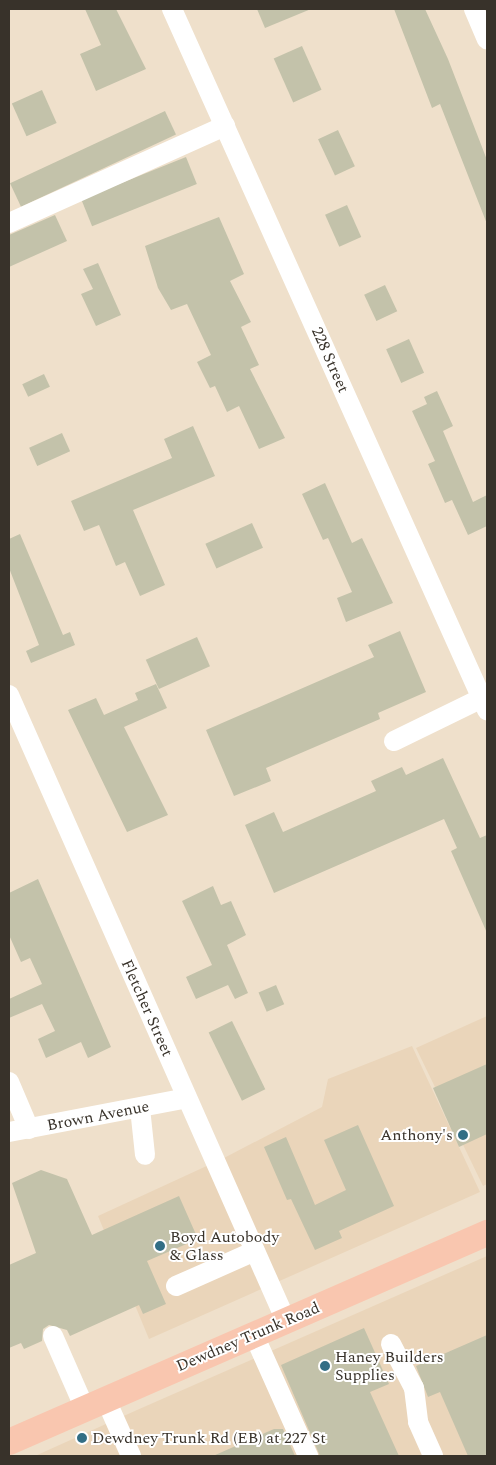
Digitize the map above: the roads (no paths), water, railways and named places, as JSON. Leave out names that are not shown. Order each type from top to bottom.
[{"type":"main road","name":"Dewdney Trunk Road","points":[[9,1442],[487,1233]]},
{"type":"street","name":"228 Street","points":[[172,9],[484,704]]},
{"type":"street","points":[[474,9],[487,39]]},
{"type":"street","points":[[9,223],[225,126]]},
{"type":"street","name":"Fletcher Street","points":[[9,695],[286,1320]]},
{"type":"street","points":[[394,741],[484,704]]},
{"type":"street","points":[[9,1082],[29,1129]]},
{"type":"street","name":"Brown Avenue","points":[[9,1132],[187,1098]]},
{"type":"street","points":[[140,1108],[146,1155]]},
{"type":"street","points":[[176,1286],[255,1251]]},
{"type":"street","points":[[254,1335],[308,1456]]},
{"type":"street","points":[[53,1336],[131,1456]]},
{"type":"street","points":[[391,1344],[414,1388],[418,1422],[433,1456]]},
{"type":"place","name":"Anthony's","points":[[463,1135]]},
{"type":"place","name":"Boyd Autobody & Glass","points":[[160,1246]]},
{"type":"place","name":"Haney Builders Supplies","points":[[325,1366]]},
{"type":"place","name":"Dewdney Trunk Rd (EB) at 227 St","points":[[82,1438]]}]
